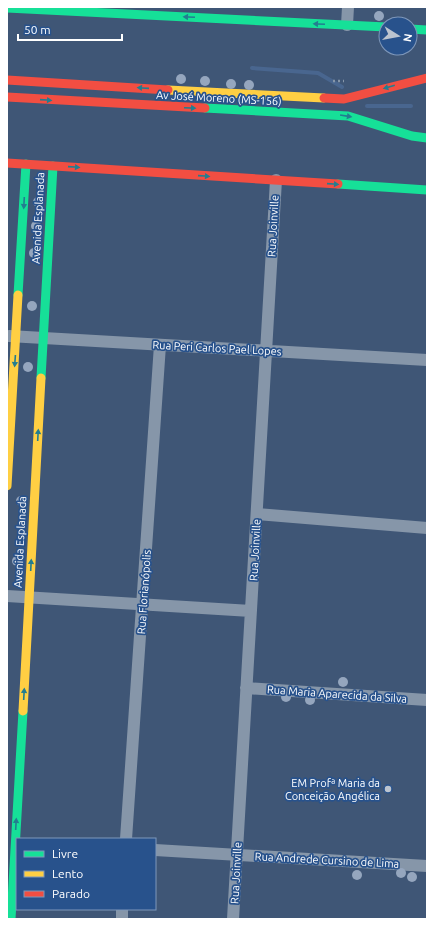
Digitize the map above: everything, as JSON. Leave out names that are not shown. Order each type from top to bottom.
[{"type":"street","points":[[238,20],[239,7]]},
{"type":"street","points":[[347,26],[348,7]]},
{"type":"street","points":[[7,8],[121,10],[238,20],[378,27]]},
{"type":"street","name":"Av José Moreno (MS-156)","points":[[7,80],[308,98],[344,98],[427,78]]},
{"type":"street","name":"Av José Moreno (MS-156)","points":[[7,97],[348,116],[412,136],[427,138]]},
{"type":"street","points":[[7,164],[427,190]]},
{"type":"street","name":"Avenida Esplanada","points":[[7,486],[12,336],[26,164]]},
{"type":"street","name":"Avenida Esplanada","points":[[11,919],[13,841],[29,597],[53,166]]},
{"type":"street","name":"Rua Joinville","points":[[233,919],[276,180]]},
{"type":"street","name":"Rua Peri Carlos Pael Lopes","points":[[12,336],[427,360]]},
{"type":"street","name":"Rua Florianópolis","points":[[126,838],[160,345]]},
{"type":"street","points":[[257,514],[427,528]]},
{"type":"street","points":[[7,596],[251,611]]},
{"type":"street","name":"Rua Maria Aparecida da Silva","points":[[246,688],[427,700]]},
{"type":"street","name":"Rua Andrede Cursino de Lima","points":[[156,850],[427,866]]},
{"type":"waterway","points":[[252,68],[318,73],[342,87]]},
{"type":"waterway","points":[[367,106],[411,106]]},
{"type":"traffic: fast","points":[[7,8],[378,27]]},
{"type":"traffic: fast","points":[[418,29],[427,30]]},
{"type":"traffic: fast","points":[[205,108],[348,116],[412,136],[427,138]]},
{"type":"traffic: fast","points":[[18,295],[26,164]]},
{"type":"traffic: fast","points":[[41,378],[53,166]]},
{"type":"traffic: fast","points":[[338,184],[427,190]]},
{"type":"traffic: fast","points":[[11,919],[23,711]]},
{"type":"traffic: slow","points":[[168,90],[324,98]]},
{"type":"traffic: slow","points":[[7,486],[18,295]]},
{"type":"traffic: slow","points":[[23,711],[41,378]]},
{"type":"traffic: jam","points":[[324,98],[344,99],[427,78]]},
{"type":"traffic: jam","points":[[7,80],[168,90]]},
{"type":"traffic: jam","points":[[7,97],[205,108]]},
{"type":"traffic: jam","points":[[7,163],[338,184]]},
{"type":"place","name":"EM Profª Maria da Conceição Angélica","points":[[388,789]]}]
